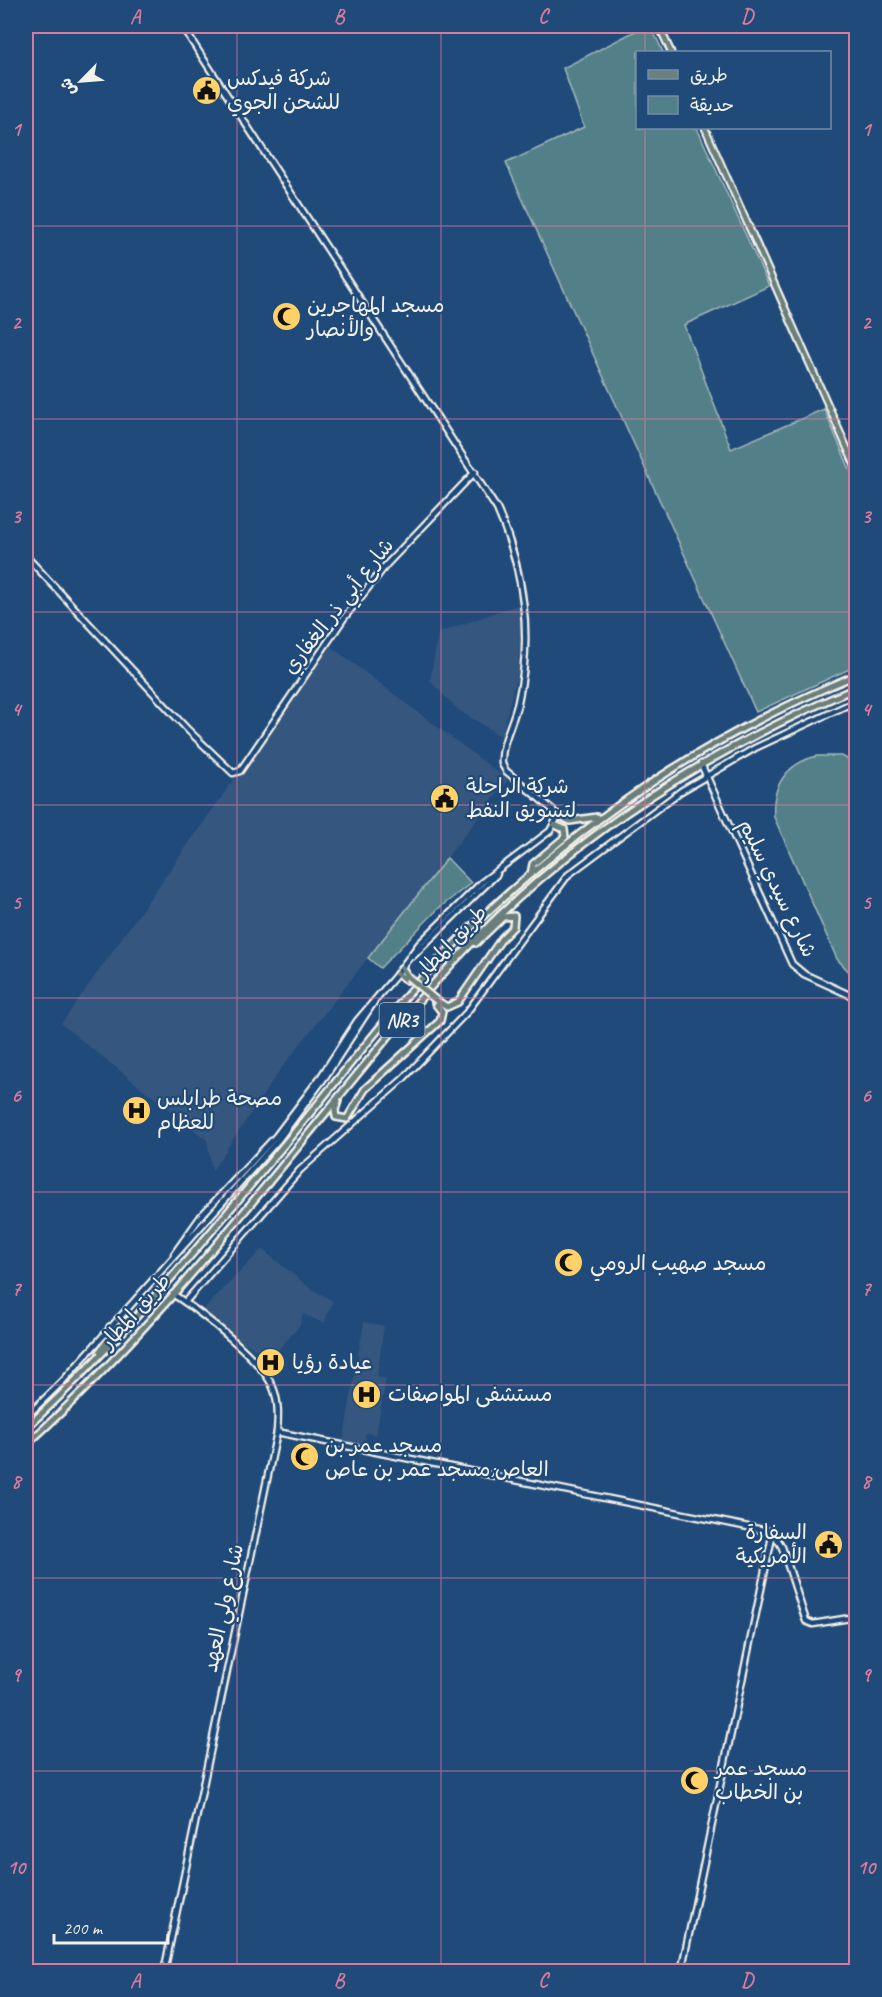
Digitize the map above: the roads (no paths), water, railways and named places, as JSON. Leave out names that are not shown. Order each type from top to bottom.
[{"type":"highway","name":"طريق المطار","points":[[26,1428],[87,1370],[143,1310],[423,979],[479,920],[599,817],[661,775],[722,739],[812,694],[856,675]]},
{"type":"highway","name":"طريق المطار","points":[[26,1445],[100,1372],[173,1294],[374,1052],[452,963],[530,887],[578,847],[701,764],[812,707],[856,688]]},
{"type":"highway","points":[[556,814],[570,821],[599,817]]},
{"type":"highway","points":[[531,874],[533,864],[565,837],[564,829],[555,825]]},
{"type":"highway","points":[[397,975],[407,978],[436,1002],[447,1007],[458,1002],[502,938],[513,927],[514,916],[503,917],[452,963]]},
{"type":"highway","points":[[402,968],[407,978]]},
{"type":"highway","points":[[342,1093],[335,1110],[336,1117],[344,1120],[356,1115],[365,1089],[440,1021],[442,1012],[436,1002]]},
{"type":"highway","points":[[118,1319],[126,1322],[143,1310]]},
{"type":"highway","points":[[87,1370],[110,1338],[110,1327]]},
{"type":"main road","points":[[659,26],[671,51]]},
{"type":"main road","points":[[705,129],[856,468]]},
{"type":"street","points":[[26,1417],[62,1382],[174,1254],[201,1216],[276,1136],[324,1076],[357,1021],[397,975],[406,961],[517,856],[555,825],[556,814],[502,765],[524,674],[525,615],[510,540],[497,508],[182,26]]},
{"type":"street","name":"شارع أبي ذر الغفاري","points":[[26,556],[188,730],[231,772],[240,771],[344,618],[387,564],[475,472]]},
{"type":"street","points":[[185,1302],[300,1170],[356,1115],[421,1061],[467,1012],[568,875],[648,814],[706,776],[780,735],[856,701]]},
{"type":"street","name":"شارع سيدي سليم","points":[[701,764],[792,964],[804,974],[856,998]]},
{"type":"street","name":"شارع ولي العهد","points":[[164,1971],[277,1432],[278,1407],[274,1390],[264,1372],[239,1347],[173,1294]]},
{"type":"street","points":[[277,1432],[773,1532]]},
{"type":"street","points":[[773,1532],[786,1557],[807,1621],[813,1624],[856,1617]]},
{"type":"street","points":[[681,1971],[773,1532]]},
{"type":"place","name":"شركة فيدكس للشحن الجوي","points":[[206,90]]},
{"type":"place","name":"مسجد المهاجرين والأنصار","points":[[286,317]]},
{"type":"place","name":"شركة الراحلة لتسويق النفط","points":[[445,798]]},
{"type":"place","name":"مصحة طرابلس للعظام","points":[[136,1110]]},
{"type":"place","name":"مسجد صهيب الرومي","points":[[569,1263]]},
{"type":"place","name":"عيادة رؤيا","points":[[271,1362]]},
{"type":"place","name":"مستشفى المواصفات","points":[[367,1394]]},
{"type":"place","name":"مسجد عمر بن العاص;مسجد عمر بن عاص","points":[[304,1457]]},
{"type":"place","name":"السفارة الأمريكية","points":[[828,1544]]},
{"type":"place","name":"مسجد عمر بن الخطاب","points":[[694,1780]]}]
